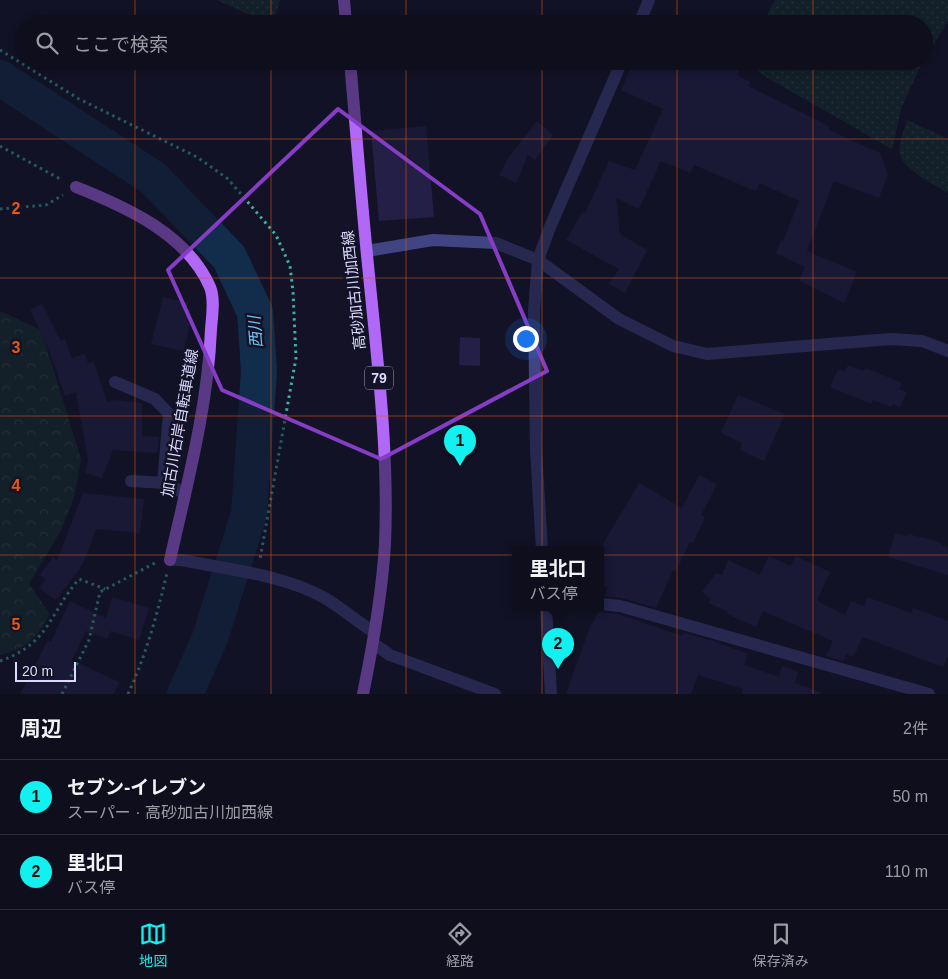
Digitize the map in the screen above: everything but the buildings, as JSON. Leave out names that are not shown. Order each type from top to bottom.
[{"type":"main road","points":[[344,0],[345,15]]},
{"type":"main road","name":"高砂加古川加西線","points":[[351,70],[383,412],[386,476],[385,545],[374,638],[363,694]]},
{"type":"main road","name":"加古川右岸自転車道線","points":[[76,187],[148,220],[182,248],[210,289],[212,307],[210,366],[185,494],[176,560]]},
{"type":"street","points":[[643,15],[649,0]]},
{"type":"street","points":[[542,546],[536,450],[534,331],[538,260],[550,227],[618,70]]},
{"type":"street","points":[[367,251],[433,240],[496,243],[538,260],[619,319],[673,346],[708,354],[891,339],[922,341],[948,351]]},
{"type":"street","points":[[115,382],[155,399],[169,414],[163,483]]},
{"type":"street","points":[[130,481],[163,483],[185,494]]},
{"type":"street","points":[[176,560],[253,574],[324,597],[374,638],[390,655],[495,694]]},
{"type":"street","points":[[604,604],[620,606],[928,694]]},
{"type":"street","points":[[546,611],[551,694]]},
{"type":"path","points":[[0,146],[76,187]]},
{"type":"path","points":[[0,209],[46,205],[76,187]]},
{"type":"path","points":[[62,694],[89,640],[100,592],[150,564],[176,560],[141,666],[128,694]]},
{"type":"path","points":[[0,661],[30,647],[40,637],[79,580],[105,589]]},
{"type":"highlighted area","points":[[338,109],[480,214],[547,371],[381,459],[222,390],[168,270]]},
{"type":"green space","points":[[217,0],[280,0],[276,15],[250,15]]},
{"type":"green space","points":[[775,0],[948,0],[948,21],[933,45],[933,15],[767,15]]},
{"type":"green space","points":[[757,70],[919,70],[902,106],[892,149],[766,77]]},
{"type":"green space","points":[[907,120],[948,139],[948,193],[913,171],[902,160],[900,146]]},
{"type":"green space","points":[[0,311],[41,330],[81,459],[74,498],[60,532],[29,584],[50,614],[30,641],[18,649],[0,655]]},
{"type":"waterway","name":"西川","points":[[0,78],[153,178],[229,257],[255,312],[259,371],[249,514],[210,638],[185,694]]},
{"type":"place","name":"セブン-イレブン","points":[[460,466]]},
{"type":"place","name":"里北口","points":[[558,669]]}]
